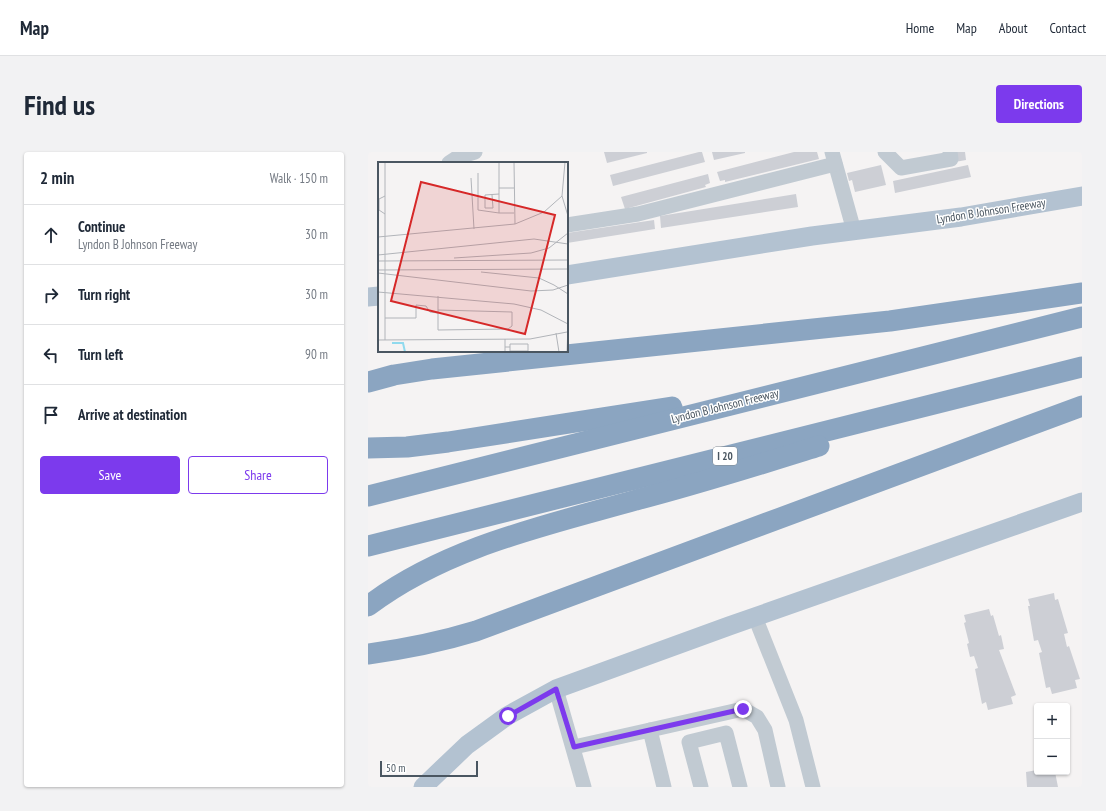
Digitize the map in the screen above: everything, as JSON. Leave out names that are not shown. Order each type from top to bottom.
[{"type":"highway","points":[[368,382],[394,375],[440,368],[890,322],[1082,293]]},
{"type":"highway","name":"Lyndon B Johnson Freeway","points":[[368,496],[1082,317]]},
{"type":"highway","name":"I 20","points":[[368,546],[1082,367]]},
{"type":"highway","points":[[368,606],[410,578],[437,564],[504,538],[702,482],[1050,375]]},
{"type":"highway","points":[[368,448],[407,447],[448,442],[794,388]]},
{"type":"highway","points":[[368,654],[414,648],[476,631],[1082,406]]},
{"type":"main road","name":"Lyndon B Johnson Freeway","points":[[568,275],[854,231],[961,217],[1082,196]]},
{"type":"main road","points":[[368,297],[378,296]]},
{"type":"main road","points":[[423,787],[467,745],[508,716],[556,689],[1082,502]]},
{"type":"lane","points":[[450,162],[458,156],[475,152]]},
{"type":"lane","points":[[885,152],[901,168],[951,160],[950,152]]},
{"type":"lane","points":[[568,225],[638,214],[833,158],[854,231]]},
{"type":"lane","points":[[755,617],[796,720],[813,787]]},
{"type":"lane","points":[[556,689],[574,747],[584,787]]},
{"type":"lane","points":[[574,747],[743,709],[757,717],[765,730],[778,787]]},
{"type":"lane","points":[[650,730],[664,787]]},
{"type":"lane","points":[[701,787],[689,742],[726,733],[740,787]]},
{"type":"building","points":[[604,152],[647,152],[647,153],[607,163]]},
{"type":"building","points":[[702,152],[705,162],[613,186],[610,175]]},
{"type":"building","points":[[712,152],[745,152],[745,153],[714,160]]},
{"type":"building","points":[[794,152],[817,152],[819,159],[725,182],[725,180],[720,181],[717,172]]},
{"type":"building","points":[[953,152],[965,152],[966,160],[955,162]]},
{"type":"building","points":[[881,165],[886,185],[855,192],[852,180],[849,181],[847,173]]},
{"type":"building","points":[[968,165],[971,177],[895,193],[893,181]]},
{"type":"building","points":[[708,174],[710,183],[705,185],[706,187],[625,209],[621,197]]},
{"type":"building","points":[[796,194],[798,207],[661,228],[660,216]]},
{"type":"building","points":[[654,220],[655,229],[568,243],[568,233]]},
{"type":"building","points":[[1054,593],[1055,600],[1058,599],[1068,633],[1064,634],[1067,647],[1069,646],[1080,679],[1075,680],[1077,688],[1052,694],[1050,687],[1046,688],[1039,653],[1042,652],[1038,640],[1034,641],[1028,599]]},
{"type":"building","points":[[989,609],[991,616],[993,615],[999,636],[1001,635],[1004,649],[999,650],[1016,695],[1011,697],[1013,704],[988,710],[986,702],[982,704],[975,669],[978,668],[974,656],[970,657],[964,615]]},
{"type":"building","points":[[1034,771],[1034,775],[1056,775],[1058,787],[1027,787],[1026,772]]},
{"type":"route","points":[[508,716],[556,689],[574,747],[743,709]]}]
